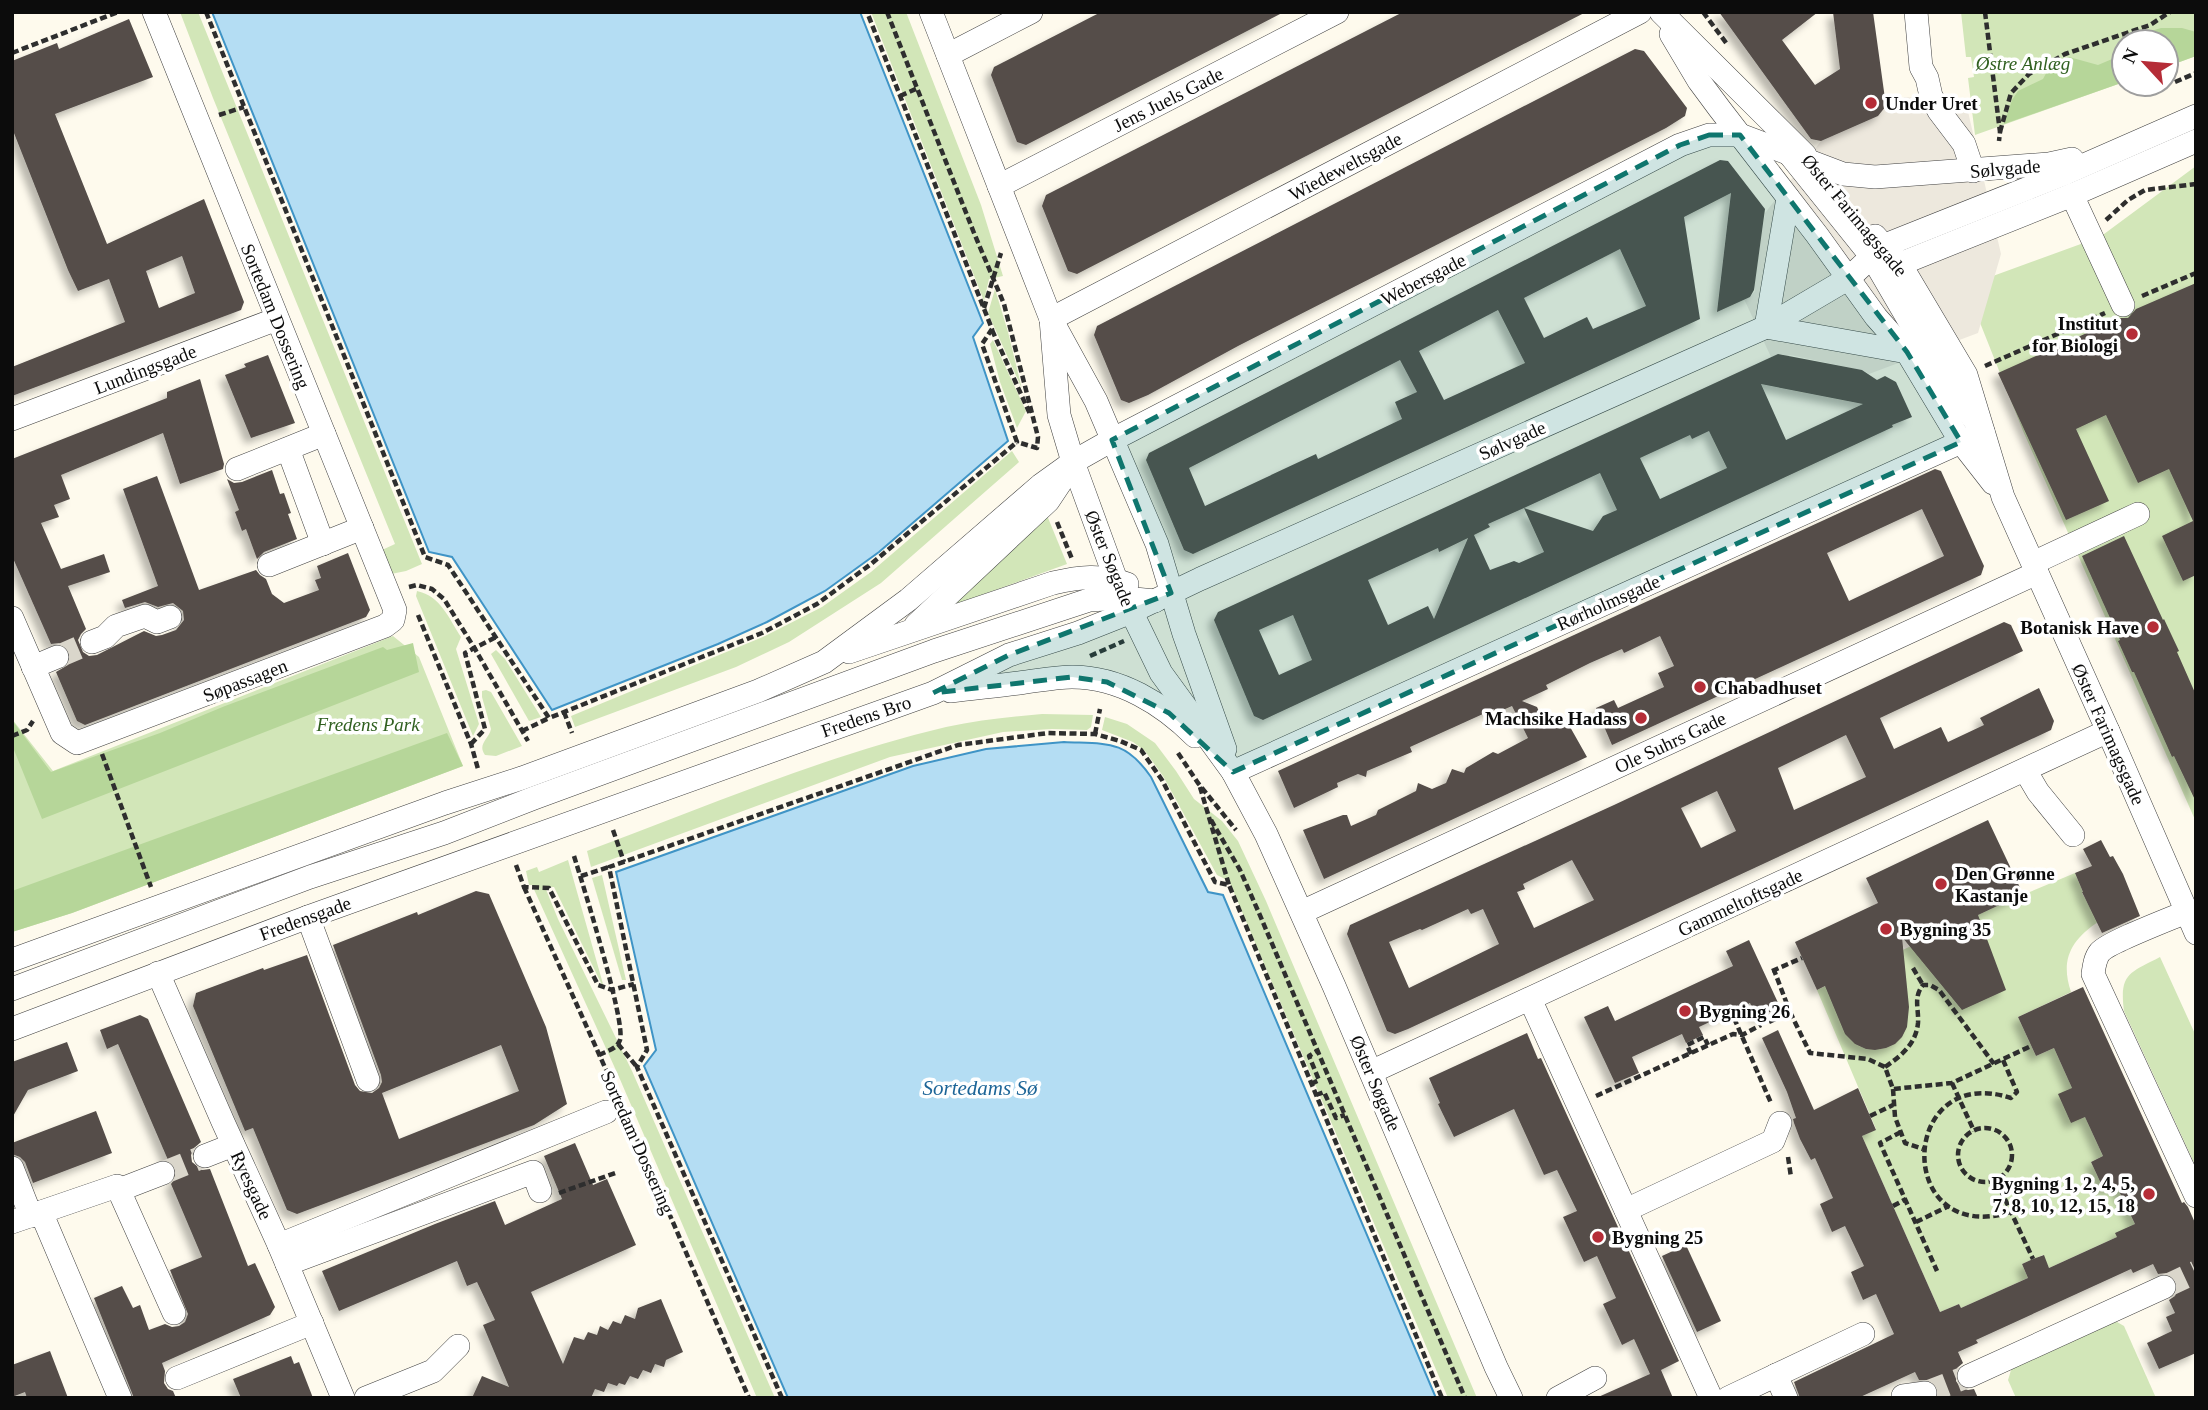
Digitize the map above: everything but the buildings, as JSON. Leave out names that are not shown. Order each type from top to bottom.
[{"type":"street","name":"Sortedam Dossering","points":[[154,12],[362,528],[402,592],[393,620]]},
{"type":"street","name":"Øster Søgade","points":[[931,12],[1051,319],[1096,401],[1157,544],[1163,597],[1184,634],[1233,772]]},
{"type":"street","points":[[947,55],[1031,12]]},
{"type":"street","name":"Jens Juels Gade","points":[[999,186],[1336,12]]},
{"type":"street","name":"Wiedeweltsgade","points":[[1051,319],[1640,12]]},
{"type":"street","name":"Øster Farimagsgade","points":[[1660,12],[1699,81],[1876,317],[1907,352],[1961,442],[2003,497]]},
{"type":"street","name":"Øster Farimagsgade","points":[[1660,12],[1800,157],[1884,259],[1966,375],[2003,497],[2196,933]]},
{"type":"street","points":[[1916,12],[1921,67],[1931,96],[1964,144],[1973,171]]},
{"type":"street","name":"Sølvgade","points":[[1127,604],[1163,597],[1766,327],[1884,259],[2196,116]]},
{"type":"street","name":"Webersgade","points":[[1073,462],[1680,145],[1709,135],[1740,135]]},
{"type":"street","name":"Sølvgade","points":[[1740,135],[1843,174],[1875,177],[2049,164],[2147,138]]},
{"type":"street","name":"Sølvgade","points":[[1884,259],[2071,195],[2196,141]]},
{"type":"street","points":[[2071,195],[2123,305]]},
{"type":"street","points":[[1788,198],[1766,327],[1907,352]]},
{"type":"street","points":[[1884,259],[1900,307],[1935,365],[1983,432]]},
{"type":"street","name":"Lundingsgade","points":[[12,419],[277,318]]},
{"type":"street","name":"Øster Søgade","points":[[1051,319],[1059,415],[1073,462],[1127,604],[1161,673],[1233,772],[1266,834],[1511,1398]]},
{"type":"street","name":"Rørholmsgade","points":[[1233,772],[1983,432]]},
{"type":"street","points":[[237,469],[324,434]]},
{"type":"street","points":[[288,449],[323,544]]},
{"type":"street","points":[[829,690],[929,615],[1048,501],[1073,462]]},
{"type":"street","points":[[824,662],[908,600],[1024,498],[1073,462]]},
{"type":"street","name":"Ole Suhrs Gade","points":[[1302,912],[2035,568],[2138,514]]},
{"type":"street","points":[[269,565],[362,528]]},
{"type":"street","points":[[12,961],[522,778],[758,691],[824,662],[1053,583],[1096,576],[1127,604]]},
{"type":"street","points":[[1127,604],[1136,587],[1163,597]]},
{"type":"street","points":[[12,989],[310,877],[474,822],[934,651],[1088,600],[1127,604]]},
{"type":"street","name":"Fredens Bro","points":[[605,820],[933,693],[1009,656],[1078,633],[1127,604]]},
{"type":"street","points":[[92,642],[105,637],[116,626],[145,616],[157,622],[170,618]]},
{"type":"street","points":[[12,618],[62,733],[77,743],[95,736]]},
{"type":"street","name":"Søpassagen","points":[[95,736],[386,626],[393,620]]},
{"type":"street","points":[[33,667],[57,657]]},
{"type":"street","points":[[933,693],[1072,677],[1107,681],[1151,701],[1189,730],[1233,772]]},
{"type":"street","name":"Gammeltoftsgade","points":[[1371,1072],[2108,731]]},
{"type":"street","points":[[2025,770],[2038,792],[2073,835]]},
{"type":"street","name":"Fredensgade","points":[[12,1029],[308,917],[605,820]]},
{"type":"street","points":[[2186,912],[2099,952],[2093,974],[2196,1196]]},
{"type":"street","points":[[308,917],[368,1080]]},
{"type":"street","name":"Ryesgade","points":[[158,972],[283,1254],[343,1398]]},
{"type":"street","points":[[1530,999],[1711,1398]]},
{"type":"street","name":"Sortedam Dossering","points":[[283,1254],[615,1104]]},
{"type":"street","points":[[1626,1210],[1773,1141],[1780,1124]]},
{"type":"street","points":[[205,1156],[233,1145]]},
{"type":"street","points":[[12,1168],[28,1217],[120,1398]]},
{"type":"street","points":[[283,1254],[533,1172],[540,1191]]},
{"type":"street","points":[[119,1190],[163,1173]]},
{"type":"street","points":[[28,1217],[117,1186],[174,1313]]},
{"type":"street","points":[[1969,1376],[2164,1287]]},
{"type":"street","points":[[177,1378],[312,1323]]},
{"type":"street","points":[[1728,1398],[1863,1334]]},
{"type":"street","points":[[366,1398],[433,1371],[458,1346]]},
{"type":"street","points":[[1776,1375],[1786,1398]]},
{"type":"street","points":[[1558,1398],[1595,1378]]},
{"type":"path","points":[[12,53],[118,12]]},
{"type":"path","points":[[206,12],[425,557],[448,565],[549,718]]},
{"type":"path","points":[[867,12],[992,329],[1035,425]]},
{"type":"path","points":[[887,12],[1004,304],[1038,437],[1037,448],[1017,442]]},
{"type":"path","points":[[1985,12],[2000,132]]},
{"type":"path","points":[[1999,141],[2011,93],[2029,74],[2065,54],[2150,25],[2170,12]]},
{"type":"path","points":[[900,96],[918,88]]},
{"type":"path","points":[[221,116],[244,107]]},
{"type":"path","points":[[2090,235],[2128,200],[2145,190],[2196,184]]},
{"type":"path","points":[[984,309],[1011,219]]},
{"type":"path","points":[[1966,375],[2196,273]]},
{"type":"path","points":[[992,329],[982,344],[1017,442]]},
{"type":"path","points":[[522,731],[762,633],[817,604],[871,564],[1017,442]]},
{"type":"path","points":[[1055,519],[1073,562]]},
{"type":"path","points":[[402,592],[417,586],[432,589],[443,599],[528,741]]},
{"type":"path","points":[[414,604],[471,744],[484,790]]},
{"type":"path","points":[[1072,677],[1082,659],[1121,643],[1127,604]]},
{"type":"path","points":[[471,744],[485,729],[465,653],[496,637]]},
{"type":"path","points":[[1095,734],[1101,705]]},
{"type":"path","points":[[564,712],[572,733]]},
{"type":"path","points":[[580,876],[957,745],[1048,733],[1095,734],[1141,750],[1162,780],[1215,882],[1229,885]]},
{"type":"path","points":[[95,736],[158,908]]},
{"type":"path","points":[[1178,753],[1198,783],[1229,885],[1441,1398]]},
{"type":"path","points":[[605,820],[624,862]]},
{"type":"path","points":[[1211,820],[1240,870],[1465,1398]]},
{"type":"path","points":[[574,856],[612,990],[622,1037],[618,1044],[599,1055]]},
{"type":"path","name":"Sortedam Dossering","points":[[516,864],[613,1086],[615,1104],[749,1398]]},
{"type":"path","points":[[609,867],[647,1050],[637,1067]]},
{"type":"path","points":[[524,887],[549,888],[597,985],[612,990],[634,984]]},
{"type":"path","points":[[1802,958],[1772,970],[1810,1054],[1868,1059],[1885,1067],[1893,1089],[1893,1105],[1905,1143],[1923,1149]]},
{"type":"path","points":[[1913,968],[1923,985]]},
{"type":"path","points":[[1923,985],[1930,985],[1938,990],[1994,1064]]},
{"type":"path","points":[[1885,1067],[1903,1054],[1914,1038],[1918,1024],[1918,992],[1923,985]]},
{"type":"path","points":[[1769,1022],[1790,1012]]},
{"type":"path","points":[[1734,1018],[1780,1124]]},
{"type":"path","points":[[1601,1094],[1733,1034],[1742,1035],[1761,1025]]},
{"type":"path","points":[[1691,1054],[1686,1045],[1704,1037],[1708,1045]]},
{"type":"path","points":[[618,1044],[637,1067],[782,1398]]},
{"type":"path","points":[[1893,1089],[1952,1083],[2031,1046]]},
{"type":"path","points":[[1311,1084],[1319,1080],[1310,1056],[1317,1051]]},
{"type":"path","points":[[2003,1060],[2017,1092],[2011,1098],[1985,1092],[1959,1098],[1945,1107],[1934,1119],[1923,1149],[1924,1166],[1929,1181],[1937,1195],[1949,1206],[1979,1218],[1997,1217],[2011,1212]]},
{"type":"path","points":[[1952,1083],[1974,1130]]},
{"type":"path","points":[[606,1089],[613,1086]]},
{"type":"path","points":[[1316,1095],[1324,1092],[1336,1118],[1345,1115]]},
{"type":"path","points":[[1870,1116],[1893,1105]]},
{"type":"path","points":[[1974,1130],[1996,1130],[2010,1144],[2012,1162],[2006,1173],[1997,1180],[1974,1180],[1960,1164],[1958,1151],[1974,1130]]},
{"type":"path","points":[[1901,1132],[1880,1143],[1937,1271]]},
{"type":"path","points":[[1788,1155],[1791,1177]]},
{"type":"path","points":[[540,1191],[557,1193],[618,1172]]},
{"type":"path","points":[[1997,1180],[2033,1259]]},
{"type":"path","points":[[1892,1206],[1906,1199]]},
{"type":"path","points":[[1916,1222],[1949,1206]]},
{"type":"highlighted area","points":[[1709,135],[1740,135],[1907,352],[1961,442],[1233,772],[1169,713],[1107,682],[1072,677],[933,693],[1009,655],[1171,593],[1112,440],[1680,145]]},
{"type":"green space","points":[[180,12],[198,12],[422,564],[406,571],[391,574],[382,550],[395,544]]},
{"type":"green space","points":[[871,12],[906,12],[981,205],[1003,276],[989,279],[984,301]]},
{"type":"green space","name":"Østre Anlæg","points":[[1961,12],[2196,12],[2196,56],[2180,62],[2180,28],[2110,28],[2110,87],[1975,135],[1968,78],[1974,77],[1971,57],[1966,57]]},
{"type":"green space","points":[[2180,28],[2196,32],[2196,56],[2180,62]]},
{"type":"green space","points":[[2069,57],[2098,65],[2110,60],[2110,87],[2004,124],[2018,91],[2043,79],[2050,66],[2058,60]]},
{"type":"green space","name":"Botanisk Have","points":[[2196,166],[2196,822],[2023,431],[1971,300],[1982,280],[2100,237]]},
{"type":"green space","points":[[995,289],[1008,332],[1022,389],[988,313]]},
{"type":"green space","points":[[993,340],[1026,411],[1017,428],[1000,382],[990,344]]},
{"type":"green space","points":[[1012,451],[1019,462],[881,583],[789,642],[736,667],[575,727],[571,716],[765,636],[822,607],[871,572]]},
{"type":"green space","points":[[1046,513],[1067,564],[953,604]]},
{"type":"green space","points":[[417,591],[438,603],[461,637],[456,649],[479,724],[473,736],[416,596]]},
{"type":"green space","name":"Fredens Park","points":[[393,636],[419,657],[463,766],[72,913],[12,932],[12,719],[53,771]]},
{"type":"green space","points":[[413,643],[419,672],[42,819],[12,745],[12,720],[51,772],[383,647],[387,650]]},
{"type":"green space","points":[[496,650],[505,659],[541,717],[529,721],[491,654]]},
{"type":"green space","points":[[482,691],[491,692],[522,746],[496,756],[485,755],[482,748],[491,729],[482,697]]},
{"type":"green space","points":[[1042,714],[1093,715],[1091,727],[1087,730],[1003,732],[890,757],[591,867],[587,851],[810,767],[946,727]]},
{"type":"green space","points":[[1105,717],[1127,724],[1155,743],[1194,799],[1222,821],[1238,841],[1477,1398],[1448,1398],[1229,881],[1217,875],[1163,776],[1145,751],[1133,742],[1102,730]]},
{"type":"green space","points":[[447,733],[463,766],[72,913],[12,932],[12,891]]},
{"type":"green space","points":[[568,860],[602,985],[554,887],[545,887],[632,1071],[775,1398],[757,1398],[619,1077],[532,885],[529,885],[526,871],[537,867],[539,872]]},
{"type":"green space","points":[[2075,873],[2082,893],[2098,922],[2081,936],[2070,952],[2067,970],[2071,992],[2018,1017],[2036,1056],[2054,1048],[2103,1156],[2091,1162],[2104,1190],[2116,1185],[2135,1224],[2117,1237],[2049,1268],[2043,1255],[2022,1264],[2028,1278],[1961,1308],[1959,1304],[1940,1312],[1862,1136],[1876,1129],[1817,990],[2001,904]]},
{"type":"green space","points":[[602,875],[626,980],[622,980],[592,878]]},
{"type":"green space","points":[[2160,957],[2196,1036],[2196,1167],[2124,1011],[2125,981],[2134,971]]},
{"type":"green space","points":[[2117,1322],[2124,1326],[2156,1398],[2016,1398],[2008,1380],[2012,1367],[2108,1323]]},
{"type":"shaded area","points":[[1905,97],[1966,103],[2001,254],[1978,333],[1869,374],[1862,370],[1858,372],[1856,369],[1790,355],[1771,357],[1744,299],[1755,291],[1765,213],[1821,141],[1878,116],[1886,106]]},
{"type":"water","points":[[212,12],[860,12],[983,323],[973,337],[1008,441],[879,552],[825,591],[718,644],[552,710],[452,557],[429,552]]},
{"type":"water","name":"Sortedams Sø","points":[[1064,742],[1114,746],[1142,765],[1151,777],[1208,892],[1223,895],[1436,1398],[788,1398],[644,1066],[656,1050],[616,872],[913,766],[986,749]]},
{"type":"tunnel","points":[[57,657],[92,642]]},
{"type":"tunnel","points":[[163,1173],[205,1156]]},
{"type":"tunnel","points":[[2164,1287],[2196,1272]]},
{"type":"tunnel","points":[[1925,1393],[1969,1376]]},
{"type":"place","name":"Under Uret","points":[[1871,103]]},
{"type":"place","name":"Institut for Biologi","points":[[2132,334]]},
{"type":"place","name":"Botanisk Have","points":[[2153,627]]},
{"type":"place","name":"Chabadhuset","points":[[1700,687]]},
{"type":"place","name":"Machsike Hadass","points":[[1641,718]]},
{"type":"place","name":"Den Grønne Kastanje","points":[[1941,884]]},
{"type":"place","name":"Bygning 35","points":[[1886,929]]},
{"type":"place","name":"Bygning 26","points":[[1685,1011]]},
{"type":"place","name":"Bygning 1, 2, 4, 5, 7, 8, 10, 12, 15, 18","points":[[2149,1194]]},
{"type":"place","name":"Bygning 25","points":[[1598,1237]]}]
